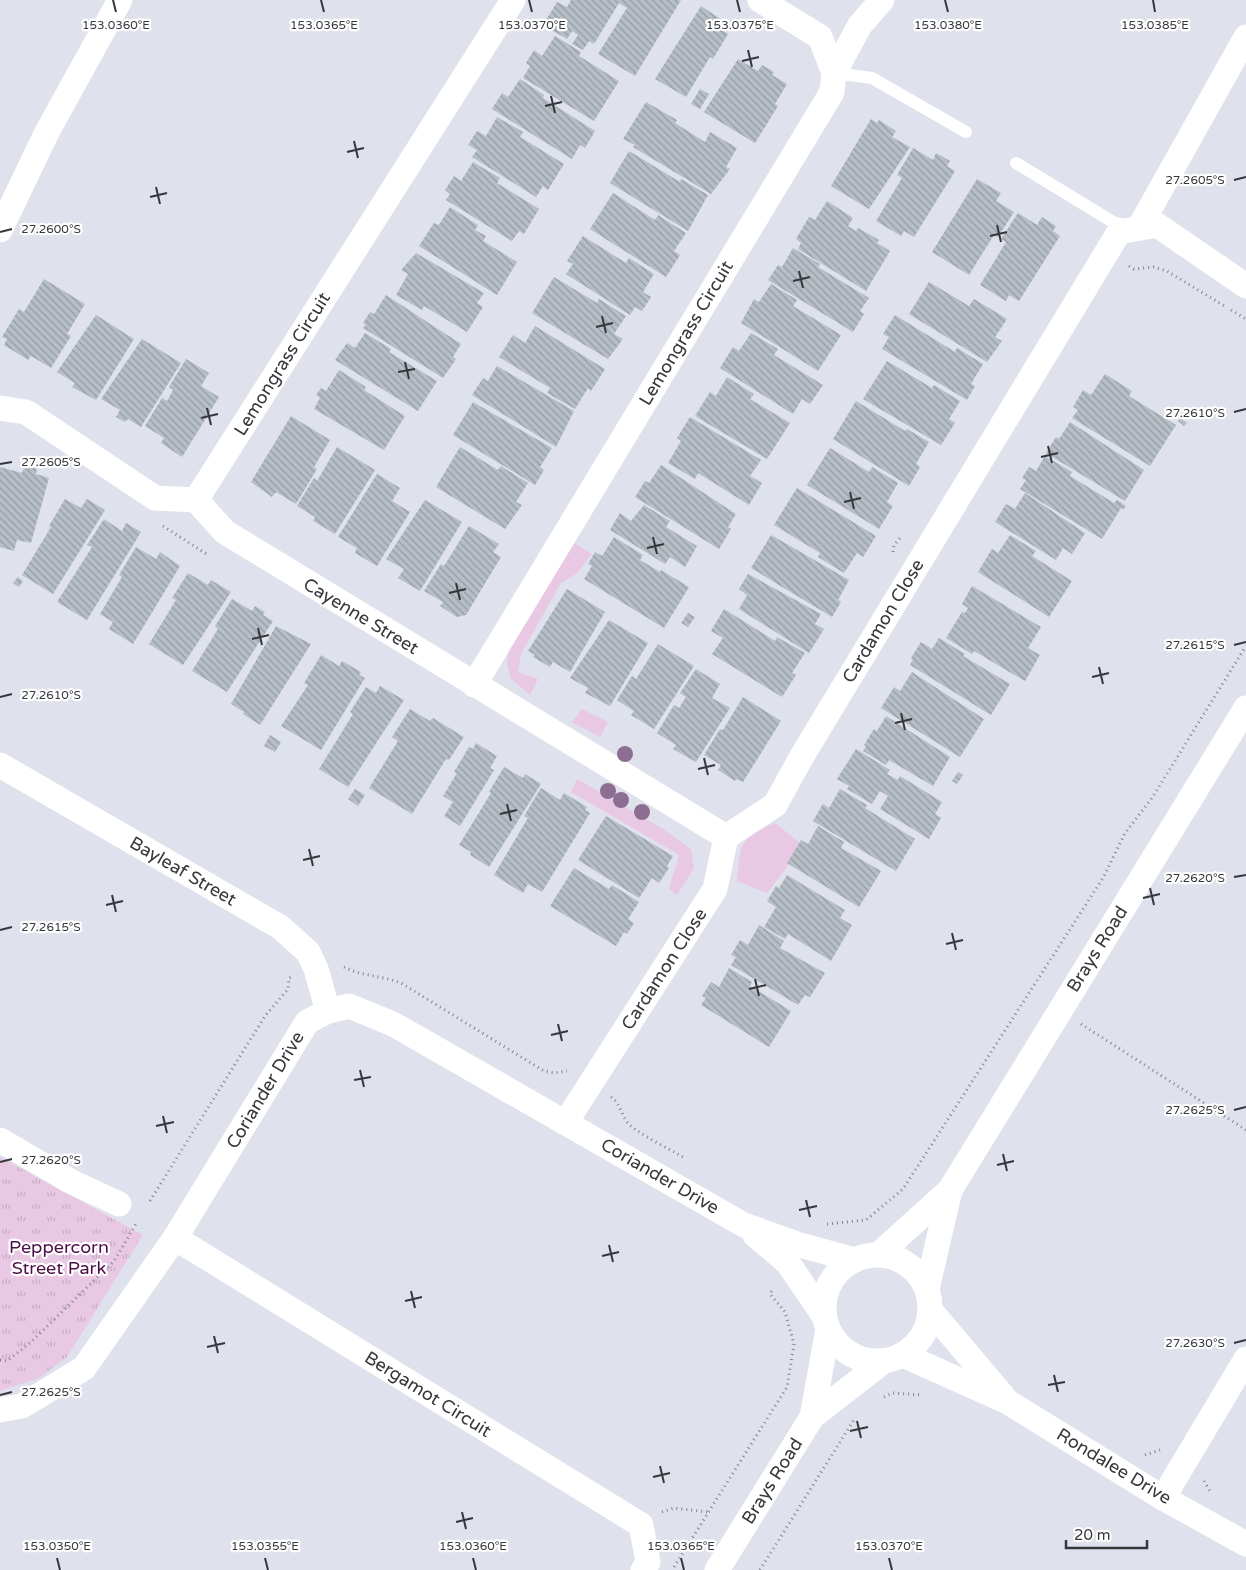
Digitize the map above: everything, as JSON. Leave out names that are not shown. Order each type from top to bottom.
[{"type":"street","points":[[0,230],[47,132],[120,0]]},
{"type":"street","name":"Lemongrass Circuit","points":[[196,500],[513,0]]},
{"type":"street","points":[[760,0],[820,37],[834,73]]},
{"type":"street","name":"Lemongrass Circuit","points":[[474,685],[832,92],[834,73],[860,25],[882,0]]},
{"type":"street","points":[[1139,228],[1246,36]]},
{"type":"street","name":"Cardamon Close","points":[[566,1122],[715,889],[726,836],[775,805],[807,748],[1119,232],[1157,225],[1246,286]]},
{"type":"street","points":[[0,408],[26,412],[155,498],[196,500]]},
{"type":"street","name":"Cayenne Street","points":[[196,500],[225,532],[474,685],[726,836]]},
{"type":"street","name":"Brays Road","points":[[866,1257],[950,1190],[1246,708]]},
{"type":"street","name":"Bayleaf Street","points":[[0,765],[280,927],[308,952],[316,969],[328,1011]]},
{"type":"street","name":"Coriander Drive","points":[[0,1410],[22,1406],[84,1368],[175,1238],[307,1022],[328,1011],[349,1006],[394,1024],[794,1254],[866,1257]]},
{"type":"street","points":[[0,1140],[70,1181],[130,1200]]},
{"type":"street","name":"Brays Road","points":[[929,1300],[950,1190]]},
{"type":"street","name":"Bergamot Circuit","points":[[175,1238],[641,1524]]},
{"type":"street","name":"Coriander Drive","points":[[794,1254],[826,1322]]},
{"type":"street","points":[[888,1256],[908,1264],[916,1271],[929,1300],[928,1326],[921,1340],[894,1358],[864,1360],[847,1352],[839,1345],[826,1322],[826,1293],[830,1283],[845,1266],[866,1257],[888,1256]]},
{"type":"street","name":"Rondalee Drive","points":[[929,1300],[1008,1402]]},
{"type":"street","name":"Brays Road","points":[[812,1417],[826,1322]]},
{"type":"street","name":"Brays Road","points":[[717,1570],[812,1417],[894,1358]]},
{"type":"street","name":"Rondalee Drive","points":[[894,1358],[952,1377],[1008,1402],[1163,1498],[1246,1544]]},
{"type":"street","points":[[1163,1498],[1246,1359]]},
{"type":"street","points":[[641,1524],[648,1562],[644,1570]]},
{"type":"lane","points":[[834,73],[872,78],[966,132]]},
{"type":"lane","points":[[1016,163],[1113,222],[1139,228]]},
{"type":"path","points":[[673,1570],[787,1387],[794,1344],[785,1312],[770,1294],[808,1226],[866,1220],[903,1189],[1103,878],[1125,833],[1152,798],[1246,646]]},
{"type":"path","points":[[1060,1010],[1246,1130]]},
{"type":"path","points":[[130,1200],[150,1201],[145,1210]]},
{"type":"path","points":[[0,1360],[7,1361],[30,1343],[114,1261],[140,1218]]},
{"type":"path","points":[[877,1400],[893,1393],[910,1392],[938,1398],[952,1377]]},
{"type":"path","points":[[760,1570],[858,1414]]},
{"type":"path","points":[[1140,1456],[1155,1453],[1164,1447],[1186,1459],[1202,1470],[1203,1479],[1213,1497]]},
{"type":"path","points":[[641,1524],[657,1514],[674,1508],[708,1512]]},
{"type":"green space","points":[[574,543],[592,554],[576,574],[561,583],[521,654],[518,672],[538,679],[530,695],[511,679],[507,663],[510,641]]},
{"type":"green space","points":[[582,709],[608,722],[600,737],[572,722]]},
{"type":"green space","points":[[577,779],[663,829],[691,849],[694,868],[677,895],[669,889],[679,855],[571,792]]},
{"type":"green space","points":[[775,823],[799,842],[787,867],[767,893],[737,881],[739,858],[741,850],[748,839]]},
{"type":"green space","name":"Peppercorn Street Park","points":[[0,1157],[143,1235],[67,1357],[39,1378],[0,1391]]},
{"type":"building","points":[[571,0],[681,0],[635,76],[598,54],[627,8],[619,3],[594,44],[589,41],[583,50],[572,44],[578,35],[572,31],[567,39],[543,25],[557,2],[567,7]]},
{"type":"building","points":[[701,6],[725,22],[721,29],[728,34],[713,59],[710,57],[686,97],[655,79]]},
{"type":"building","points":[[555,36],[581,52],[579,56],[619,81],[594,121],[523,78],[530,66],[526,63],[534,50],[542,56]]},
{"type":"building","points":[[738,59],[758,71],[762,65],[774,72],[772,75],[787,84],[775,104],[778,106],[755,143],[704,112]]},
{"type":"building","points":[[520,79],[544,95],[543,98],[595,131],[585,148],[580,145],[572,159],[492,109],[502,93],[508,97]]},
{"type":"building","points":[[700,89],[709,94],[700,109],[691,104]]},
{"type":"building","points":[[646,102],[677,120],[675,123],[705,142],[710,132],[737,148],[726,167],[730,169],[711,194],[623,139]]},
{"type":"building","points":[[497,117],[523,132],[520,137],[564,164],[548,190],[543,186],[536,197],[472,157],[477,150],[468,145],[477,131],[486,136]]},
{"type":"building","points":[[871,119],[877,123],[879,120],[896,131],[892,137],[910,147],[869,209],[831,186]]},
{"type":"building","points":[[913,148],[933,160],[936,153],[950,161],[947,166],[955,171],[914,237],[904,231],[901,236],[876,221],[902,178],[897,175]]},
{"type":"building","points":[[629,151],[680,182],[681,179],[708,195],[688,231],[610,183]]},
{"type":"building","points":[[473,162],[500,178],[497,183],[539,209],[524,234],[519,231],[512,241],[446,200],[450,194],[445,190],[454,176],[461,181]]},
{"type":"building","points":[[977,179],[1001,193],[996,201],[1014,212],[998,237],[994,235],[969,275],[932,252]]},
{"type":"building","points":[[613,193],[655,220],[658,215],[686,233],[674,251],[680,255],[666,277],[590,229]]},
{"type":"building","points":[[827,201],[853,218],[848,226],[856,231],[858,228],[879,240],[877,243],[890,251],[866,291],[798,249],[801,243],[796,239],[809,217],[815,220]]},
{"type":"building","points":[[450,207],[478,225],[475,230],[486,236],[483,241],[517,262],[497,295],[419,246],[434,223],[439,225]]},
{"type":"building","points":[[1018,213],[1037,225],[1042,217],[1056,226],[1053,231],[1060,236],[1019,301],[1009,295],[1006,301],[980,285],[1006,242],[1001,239]]},
{"type":"building","points":[[583,236],[626,263],[629,258],[654,274],[643,292],[651,297],[642,311],[635,307],[630,315],[566,274],[573,264],[567,261]]},
{"type":"building","points":[[793,248],[820,264],[818,267],[869,298],[860,311],[864,314],[853,332],[768,280],[778,265],[782,267]]},
{"type":"building","points":[[416,253],[484,293],[477,303],[483,307],[467,332],[424,306],[422,310],[396,295],[408,274],[401,270]]},
{"type":"building","points":[[554,277],[597,303],[599,299],[626,316],[614,334],[623,339],[608,359],[532,313]]},
{"type":"building","points":[[44,279],[85,304],[67,334],[71,336],[51,368],[31,356],[28,360],[4,345],[7,339],[2,337],[19,309],[24,312]]},
{"type":"building","points":[[929,282],[969,306],[974,299],[1007,319],[995,337],[1002,341],[987,362],[909,314]]},
{"type":"building","points":[[771,284],[797,300],[793,306],[841,335],[818,371],[741,323],[754,299],[759,302]]},
{"type":"building","points":[[386,295],[461,344],[453,357],[456,359],[443,378],[363,328],[366,325],[363,323],[370,312],[374,314]]},
{"type":"building","points":[[96,315],[134,339],[96,400],[72,387],[75,383],[57,372]]},
{"type":"building","points":[[895,315],[955,352],[957,348],[983,364],[971,384],[975,386],[967,400],[882,349],[889,337],[883,334]]},
{"type":"building","points":[[535,326],[605,369],[591,391],[588,388],[575,409],[547,393],[550,388],[499,357],[513,335],[525,343]]},
{"type":"building","points":[[365,333],[391,349],[389,352],[437,381],[418,411],[335,360],[347,343],[355,348]]},
{"type":"building","points":[[751,333],[778,349],[774,355],[823,385],[810,404],[802,399],[793,414],[720,368],[733,347],[739,351]]},
{"type":"building","points":[[142,339],[181,363],[141,427],[128,419],[125,422],[116,417],[120,410],[101,399]]},
{"type":"building","points":[[186,359],[209,373],[201,386],[219,397],[182,457],[161,443],[164,438],[145,426],[162,398],[167,401],[173,390],[169,387]]},
{"type":"building","points":[[887,361],[932,388],[934,385],[960,401],[949,419],[955,423],[941,445],[863,399]]},
{"type":"building","points":[[497,366],[574,411],[556,447],[472,395],[483,378],[488,381]]},
{"type":"building","points":[[339,370],[366,387],[364,390],[405,416],[384,450],[314,409],[320,398],[316,395],[321,388],[326,391]]},
{"type":"building","points":[[1105,374],[1132,391],[1129,396],[1176,425],[1150,466],[1072,418],[1078,410],[1073,407],[1083,390],[1091,395]]},
{"type":"building","points":[[727,377],[754,394],[750,399],[790,423],[767,459],[695,416],[710,392],[716,396]]},
{"type":"building","points":[[856,401],[905,431],[907,429],[929,442],[916,464],[920,467],[909,486],[833,439]]},
{"type":"building","points":[[473,402],[552,448],[540,467],[544,470],[535,485],[453,435]]},
{"type":"building","points":[[291,416],[330,440],[314,467],[317,469],[296,504],[276,492],[272,497],[251,482]]},
{"type":"building","points":[[690,417],[761,460],[750,476],[762,483],[749,505],[698,473],[695,479],[668,463],[681,441],[677,438]]},
{"type":"building","points":[[1180,418],[1187,423],[1184,426],[1178,421]]},
{"type":"building","points":[[1070,422],[1144,470],[1125,501],[1046,453],[1056,437],[1059,439]]},
{"type":"building","points":[[337,447],[375,470],[335,534],[313,521],[315,517],[297,506],[314,478],[317,481]]},
{"type":"building","points":[[460,447],[498,470],[501,466],[528,483],[516,502],[522,505],[505,529],[436,487]]},
{"type":"building","points":[[830,448],[869,472],[872,467],[898,483],[887,502],[893,506],[879,529],[807,485]]},
{"type":"building","points":[[1045,456],[1072,472],[1070,476],[1114,503],[1117,500],[1126,506],[1124,509],[1121,508],[1102,539],[1020,489],[1026,480],[1022,478],[1029,467],[1036,471]]},
{"type":"building","points":[[25,465],[37,469],[36,474],[49,478],[31,543],[17,540],[14,551],[0,547],[0,467],[22,473]]},
{"type":"building","points":[[661,465],[736,514],[728,527],[731,529],[719,549],[635,497],[645,481],[649,483]]},
{"type":"building","points":[[377,474],[400,488],[392,501],[410,512],[377,566],[355,553],[357,548],[338,537]]},
{"type":"building","points":[[797,488],[876,536],[863,557],[857,553],[844,573],[818,557],[820,553],[774,525]]},
{"type":"building","points":[[1025,493],[1085,533],[1072,554],[1063,548],[1056,560],[995,522],[1006,504],[1015,509]]},
{"type":"building","points":[[65,499],[81,508],[87,499],[105,510],[53,594],[22,575],[51,527],[49,526]]},
{"type":"building","points":[[425,500],[462,522],[420,591],[398,578],[404,569],[386,559]]},
{"type":"building","points":[[644,505],[670,521],[666,527],[697,546],[685,567],[670,557],[665,564],[610,530],[620,513],[631,521]]},
{"type":"building","points":[[104,519],[122,531],[126,523],[141,532],[87,620],[57,602],[92,547],[87,545]]},
{"type":"building","points":[[469,526],[499,544],[493,552],[501,557],[466,615],[457,617],[440,606],[443,602],[424,591],[441,564],[444,566]]},
{"type":"building","points":[[771,535],[849,580],[838,600],[841,602],[832,617],[751,568]]},
{"type":"building","points":[[1010,535],[1036,551],[1032,556],[1072,581],[1049,617],[978,572],[992,549],[998,553]]},
{"type":"building","points":[[614,537],[643,555],[640,560],[689,587],[664,628],[584,579],[592,566],[588,564],[595,552],[602,556]]},
{"type":"building","points":[[136,547],[156,559],[160,552],[180,566],[133,644],[109,629],[113,622],[100,614],[122,577],[119,575]]},
{"type":"building","points":[[188,573],[208,585],[211,580],[231,592],[183,665],[149,644],[176,600],[172,598]]},
{"type":"building","points":[[748,574],[821,614],[815,624],[824,629],[809,653],[739,609],[747,595],[739,589]]},
{"type":"building","points":[[18,577],[23,581],[19,587],[13,583]]},
{"type":"building","points":[[972,586],[1041,627],[1028,648],[1040,655],[1025,681],[974,651],[972,654],[946,638],[962,612],[965,613],[968,608],[962,604]]},
{"type":"building","points":[[567,589],[605,612],[570,672],[553,662],[550,667],[533,657],[535,655],[528,651]]},
{"type":"building","points":[[232,599],[252,611],[255,606],[265,612],[263,615],[273,621],[227,692],[192,671],[218,629],[215,626]]},
{"type":"building","points":[[724,609],[775,641],[777,637],[805,653],[792,673],[796,675],[782,697],[712,654],[723,638],[711,631]]},
{"type":"building","points":[[688,613],[695,617],[688,627],[681,623]]},
{"type":"building","points":[[609,620],[648,643],[610,706],[585,693],[588,688],[570,678]]},
{"type":"building","points":[[276,626],[311,644],[260,725],[231,704]]},
{"type":"building","points":[[939,638],[965,654],[963,656],[1010,684],[991,715],[910,665],[913,659],[911,658],[921,642],[932,649]]},
{"type":"building","points":[[658,644],[694,666],[654,729],[631,715],[634,711],[617,700],[632,676],[636,679]]},
{"type":"building","points":[[321,655],[339,666],[342,661],[361,672],[359,675],[365,678],[321,750],[281,726],[308,685],[304,683]]},
{"type":"building","points":[[696,669],[720,684],[712,698],[730,708],[696,762],[673,749],[676,745],[657,733],[674,705],[679,708],[686,697],[680,693]]},
{"type":"building","points":[[912,672],[984,719],[960,757],[881,708],[894,687],[900,691]]},
{"type":"building","points":[[380,686],[404,700],[348,787],[319,769],[353,714],[350,712],[366,687],[376,693]]},
{"type":"building","points":[[743,697],[781,721],[743,782],[736,779],[735,781],[718,770],[721,765],[704,755],[720,729],[723,730]]},
{"type":"building","points":[[410,709],[430,721],[433,718],[464,737],[449,760],[446,759],[412,814],[369,788],[398,741],[392,737]]},
{"type":"building","points":[[886,716],[950,757],[933,786],[889,760],[886,765],[863,751],[866,746],[864,745],[874,729],[877,731]]},
{"type":"building","points":[[270,735],[281,742],[275,752],[264,746]]},
{"type":"building","points":[[476,743],[497,756],[490,768],[494,770],[460,826],[444,816],[453,802],[443,796],[457,773],[454,772],[469,747],[473,749]]},
{"type":"building","points":[[856,749],[890,770],[887,774],[898,780],[900,776],[942,802],[935,814],[941,818],[929,839],[880,809],[888,796],[880,791],[872,804],[847,789],[849,786],[837,779]]},
{"type":"building","points":[[504,767],[523,778],[525,774],[541,784],[489,867],[470,855],[471,852],[459,845],[491,793],[489,792]]},
{"type":"building","points":[[958,772],[963,775],[957,784],[952,781]]},
{"type":"building","points":[[541,788],[560,800],[564,793],[587,807],[585,810],[590,813],[542,892],[528,884],[523,893],[494,875],[528,818],[524,816]]},
{"type":"building","points":[[355,789],[365,795],[358,806],[348,799]]},
{"type":"building","points":[[840,789],[867,805],[865,808],[915,839],[896,871],[813,821],[823,804],[829,808]]},
{"type":"building","points":[[606,816],[673,856],[667,866],[669,868],[659,883],[652,878],[639,898],[578,860]]},
{"type":"building","points":[[818,826],[844,842],[841,848],[881,871],[859,907],[787,863],[801,840],[808,844]]},
{"type":"building","points":[[574,868],[609,889],[612,885],[639,902],[628,919],[634,923],[627,934],[624,932],[616,946],[550,906]]},
{"type":"building","points":[[787,875],[845,910],[840,918],[852,925],[831,961],[788,934],[785,939],[764,927],[776,907],[767,901],[776,886],[779,888]]},
{"type":"building","points":[[759,925],[784,941],[780,948],[825,973],[810,997],[805,995],[798,1005],[731,965],[736,957],[731,955],[740,940],[748,945]]},
{"type":"building","points":[[729,968],[752,982],[750,986],[791,1011],[769,1047],[701,1005],[706,998],[702,996],[711,982],[719,987]]}]
